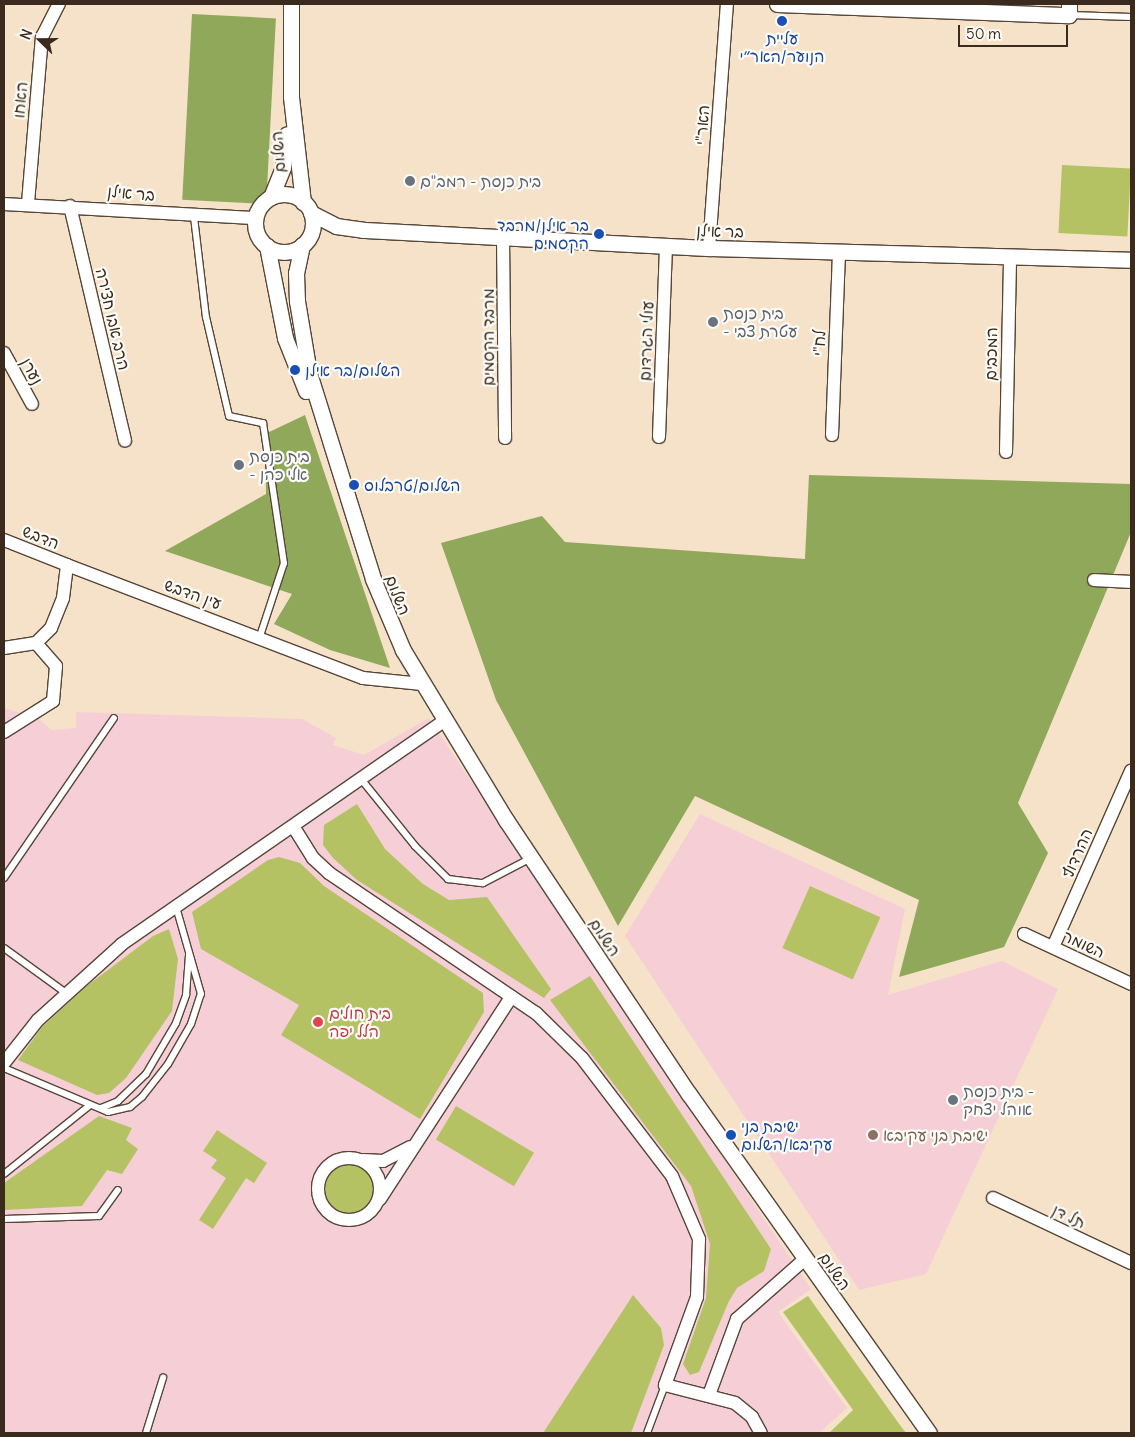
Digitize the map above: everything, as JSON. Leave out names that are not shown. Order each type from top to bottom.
[{"type":"street","name":"האחו","points":[[28,203],[42,37],[59,4]]},
{"type":"street","name":"השלום","points":[[271,197],[283,167],[291,97],[291,4]]},
{"type":"street","name":"האר\"י","points":[[710,248],[727,4]]},
{"type":"street","points":[[777,4],[1069,9]]},
{"type":"street","name":"השלום","points":[[291,97],[307,208]]},
{"type":"street","points":[[290,195],[307,208],[311,233],[302,245],[290,251],[267,246],[258,236],[256,218],[271,197],[290,195]]},
{"type":"street","name":"בר אילן","points":[[4,204],[28,203],[194,217],[256,218]]},
{"type":"street","name":"הרב אבו חצירה","points":[[70,206],[125,441]]},
{"type":"street","name":"בר אילן","points":[[307,208],[336,226],[364,230],[710,248],[1131,260]]},
{"type":"street","name":"מרבד הקסמים","points":[[503,237],[505,438]]},
{"type":"street","name":"השלום","points":[[302,245],[296,273],[297,301],[321,424]]},
{"type":"street","name":"השלום","points":[[267,246],[285,338],[321,424],[373,579],[422,684],[531,858],[805,1259],[929,1433]]},
{"type":"street","name":"עולי הגרדום","points":[[659,437],[666,246]]},
{"type":"street","name":"לח\"י","points":[[832,435],[839,253]]},
{"type":"street","name":"המכבים","points":[[1006,452],[1010,256]]},
{"type":"street","name":"נערן","points":[[4,353],[32,404]]},
{"type":"street","name":"הדבש","points":[[4,540],[67,565]]},
{"type":"street","points":[[4,648],[36,642],[51,628],[63,598],[67,565]]},
{"type":"street","name":"עין הדבש","points":[[67,565],[260,636],[363,678],[422,684]]},
{"type":"street","points":[[1094,580],[1131,582]]},
{"type":"street","points":[[4,732],[53,701],[56,666],[36,642]]},
{"type":"street","points":[[4,1063],[66,993],[122,944],[444,721]]},
{"type":"street","name":"ההרדוף","points":[[1053,947],[1131,771]]},
{"type":"street","points":[[293,826],[313,858],[329,873],[536,1013],[582,1058],[672,1176],[692,1217],[701,1276],[664,1385],[709,1395],[735,1404],[752,1417],[761,1433]]},
{"type":"street","name":"השומר","points":[[1024,934],[1131,984]]},
{"type":"street","points":[[415,1144],[383,1161],[360,1159],[331,1164],[319,1180],[320,1200],[332,1216],[351,1221],[369,1214],[380,1199],[511,997]]},
{"type":"street","points":[[360,1159],[380,1180],[380,1199]]},
{"type":"street","name":"תל דן","points":[[993,1198],[1131,1263]]},
{"type":"street","points":[[709,1395],[737,1319],[805,1259]]},
{"type":"lane","points":[[1069,9],[1131,17]]},
{"type":"lane","points":[[194,217],[206,317],[229,416],[263,423],[284,563],[260,636]]},
{"type":"lane","points":[[4,878],[114,718]]},
{"type":"lane","points":[[361,779],[414,846],[448,879],[483,883],[531,858]]},
{"type":"lane","points":[[4,1068],[88,1106],[108,1112],[130,1107],[168,1064],[191,1024],[201,994],[176,907]]},
{"type":"lane","points":[[4,1174],[88,1106],[108,1107],[146,1074],[183,1009],[188,946]]},
{"type":"lane","points":[[4,948],[66,993]]},
{"type":"lane","points":[[4,1219],[99,1216],[118,1190]]},
{"type":"lane","points":[[146,1433],[163,1378]]},
{"type":"lane","points":[[647,1433],[664,1385]]},
{"type":"shaded area","name":"בית חולים הלל יפה","points":[[4,708],[38,718],[51,730],[76,728],[76,712],[302,719],[336,738],[333,745],[364,755],[429,718],[811,1289],[778,1312],[847,1408],[819,1433],[4,1433]]},
{"type":"shaded area","name":"ישיבת בני עקיבא","points":[[700,814],[905,909],[888,995],[1002,961],[1058,989],[926,1274],[859,1290],[625,936]]},
{"type":"green space","points":[[192,14],[276,18],[266,204],[182,200]]},
{"type":"green space","points":[[1062,165],[1131,169],[1127,237],[1058,233]]},
{"type":"green space","points":[[305,415],[390,668],[330,650],[274,624],[292,594],[165,551],[266,494],[265,434]]},
{"type":"green space","points":[[809,475],[1131,484],[1131,532],[1018,803],[1048,853],[1004,947],[899,977],[919,900],[695,796],[618,926],[496,700],[441,543],[542,516],[565,542],[805,559]]},
{"type":"green space","points":[[357,804],[385,849],[423,884],[449,900],[487,897],[551,989],[544,998],[357,880],[333,858],[323,845],[324,825]]},
{"type":"green space","points":[[279,857],[300,863],[324,886],[483,993],[484,1012],[420,1119],[281,1035],[299,1005],[201,949],[192,912],[268,860]]},
{"type":"green space","points":[[810,886],[880,917],[853,979],[782,948]]},
{"type":"green space","points":[[169,929],[178,959],[172,1011],[126,1078],[109,1093],[97,1095],[18,1060],[43,1026],[88,985],[153,936]]},
{"type":"green space","points":[[590,976],[771,1249],[764,1271],[737,1288],[729,1301],[699,1372],[690,1375],[683,1364],[706,1298],[710,1244],[691,1186],[550,1000]]},
{"type":"green space","points":[[456,1106],[534,1153],[514,1186],[436,1139]]},
{"type":"green space","points":[[99,1116],[132,1128],[126,1140],[138,1149],[122,1174],[107,1170],[82,1206],[4,1210],[4,1183]]},
{"type":"green space","points":[[217,1130],[267,1163],[254,1183],[246,1178],[213,1229],[199,1220],[226,1178],[211,1168],[217,1160],[203,1151]]},
{"type":"green space","points":[[349,1165],[358,1167],[366,1172],[371,1180],[373,1189],[371,1198],[366,1206],[358,1211],[349,1213],[340,1211],[332,1206],[327,1198],[325,1189],[327,1180],[332,1172],[340,1167]]},
{"type":"green space","points":[[633,1295],[661,1328],[664,1345],[631,1433],[543,1433]]},
{"type":"green space","points":[[808,1296],[906,1433],[829,1433],[853,1410],[783,1312]]},
{"type":"place","name":"עליית הנוער/האר״י","points":[[782,21]]},
{"type":"place","name":"בית כנסת - רמב\"ם","points":[[410,181]]},
{"type":"place","name":"בר אילן/מרבד הקסמים","points":[[599,234]]},
{"type":"place","name":"בית כנסת - עטרת צבי","points":[[713,322]]},
{"type":"place","name":"השלום/בר אילן","points":[[295,370]]},
{"type":"place","name":"בית כנסת - אלי כהן","points":[[239,465]]},
{"type":"place","name":"השלום/טרבלוס","points":[[354,485]]},
{"type":"place","name":"בית חולים הלל יפה","points":[[318,1022]]},
{"type":"place","name":"בית כנסת - אוהל יצחק","points":[[953,1100]]},
{"type":"place","name":"ישיבת בני עקיבא/השלום","points":[[731,1135]]},
{"type":"place","name":"ישיבת בני עקיבא","points":[[873,1135]]}]
